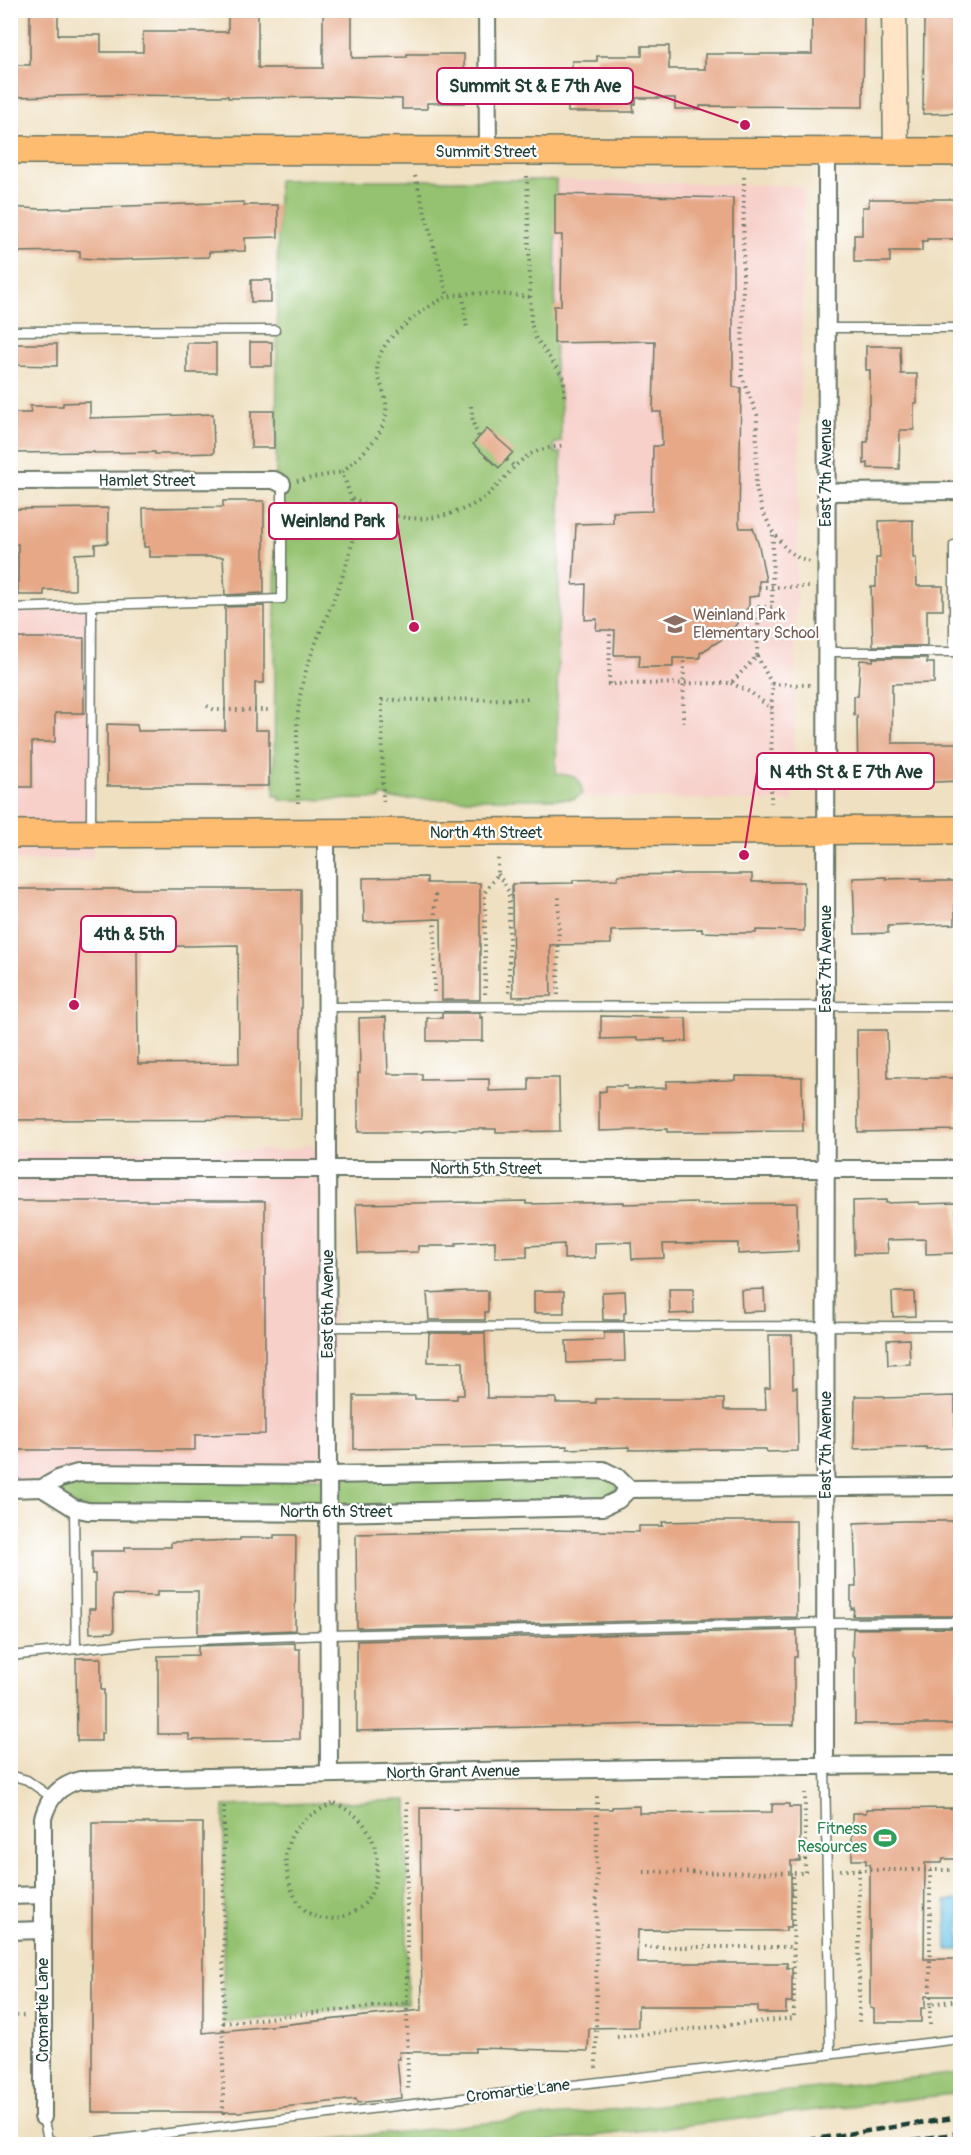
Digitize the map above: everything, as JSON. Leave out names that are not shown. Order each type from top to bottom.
[{"type":"main road","name":"Summit Street","points":[[10,150],[960,152]]},
{"type":"main road","name":"North 4th Street","points":[[10,834],[960,830]]},
{"type":"street","points":[[487,10],[488,152]]},
{"type":"street","points":[[894,10],[896,152]]},
{"type":"street","name":"East 7th Avenue","points":[[825,1765],[827,152]]},
{"type":"street","name":"Hamlet Street","points":[[10,481],[273,480],[289,482]]},
{"type":"street","points":[[826,492],[960,491]]},
{"type":"street","name":"East 6th Avenue","points":[[326,834],[329,1774]]},
{"type":"street","name":"North 5th Street","points":[[10,1169],[960,1169]]},
{"type":"street","points":[[10,1488],[42,1488],[60,1478],[78,1473],[328,1474],[603,1470],[617,1477],[629,1489],[960,1486]]},
{"type":"street","name":"North 6th Street","points":[[42,1488],[74,1508],[88,1511],[329,1513],[603,1507],[618,1500],[629,1489]]},
{"type":"street","name":"North Grant Avenue","points":[[51,1797],[67,1784],[80,1780],[825,1765],[960,1765]]},
{"type":"street","points":[[10,1931],[43,1930],[43,1818],[51,1797]]},
{"type":"street","points":[[10,1896],[43,1895]]},
{"type":"street","name":"Cromartie Lane","points":[[43,1930],[44,2116]]},
{"type":"lane","points":[[826,328],[960,328]]},
{"type":"lane","points":[[10,331],[275,330]]},
{"type":"lane","points":[[10,608],[282,599],[289,482]]},
{"type":"lane","points":[[826,652],[957,652],[954,545]]},
{"type":"lane","points":[[91,834],[92,605]]},
{"type":"lane","points":[[327,1007],[960,1006]]},
{"type":"lane","points":[[328,1327],[960,1326]]},
{"type":"lane","points":[[74,1508],[76,1649]]},
{"type":"lane","points":[[10,1656],[143,1642],[329,1635],[825,1623],[960,1623]]},
{"type":"lane","points":[[825,1765],[830,2053]]},
{"type":"lane","points":[[10,1775],[27,1780],[51,1797]]},
{"type":"lane","name":"Cromartie Lane","points":[[76,2145],[960,2039]]},
{"type":"lane","name":"Cromartie Lane","points":[[44,2116],[48,2139],[69,2145]]},
{"type":"path","points":[[415,176],[448,297]]},
{"type":"path","points":[[527,176],[531,323],[535,337],[564,378],[564,397]]},
{"type":"path","points":[[744,177],[742,376],[757,415],[756,488],[762,510],[786,549],[800,559],[811,563]]},
{"type":"path","points":[[463,295],[467,330]]},
{"type":"path","points":[[289,482],[342,472],[371,444],[386,421],[386,401],[377,373],[378,361],[384,346],[411,320],[448,297],[463,295],[530,297]]},
{"type":"path","points":[[471,406],[473,423],[479,438]]},
{"type":"path","points":[[351,498],[384,512],[408,518],[447,514],[470,507],[489,494],[530,455],[546,448],[565,445]]},
{"type":"path","points":[[507,460],[515,467]]},
{"type":"path","points":[[298,803],[297,736],[303,679],[346,565],[353,538],[354,519],[351,498],[342,472]]},
{"type":"path","points":[[771,803],[772,684],[757,656],[759,607],[772,607],[773,531]]},
{"type":"path","points":[[759,587],[811,587]]},
{"type":"path","points":[[610,630],[608,684],[731,682],[750,692],[772,710]]},
{"type":"path","points":[[731,682],[757,656]]},
{"type":"path","points":[[683,723],[684,658]]},
{"type":"path","points":[[772,684],[810,685]]},
{"type":"path","points":[[383,802],[382,700],[532,699]]},
{"type":"path","points":[[207,706],[215,710],[272,710]]},
{"type":"path","points":[[498,858],[498,874],[509,892],[509,1007]]},
{"type":"path","points":[[485,1007],[485,892],[498,874]]},
{"type":"path","points":[[434,1007],[435,891]]},
{"type":"path","points":[[557,1007],[559,893]]},
{"type":"path","points":[[644,1872],[805,1873],[805,1793]]},
{"type":"path","points":[[596,2082],[597,1796]]},
{"type":"path","points":[[407,1800],[408,2104]]},
{"type":"path","points":[[335,1803],[353,1813],[368,1829],[375,1848],[374,1886],[365,1903],[351,1914],[336,1918],[321,1918],[308,1913],[297,1902],[286,1870],[286,1851],[292,1835],[301,1822],[316,1810],[335,1803]]},
{"type":"path","points":[[223,2127],[224,1806]]},
{"type":"path","points":[[827,1870],[960,1870]]},
{"type":"path","points":[[858,1870],[859,2022]]},
{"type":"path","points":[[930,1870],[930,2025]]},
{"type":"path","points":[[617,2037],[794,2018],[793,1873]]},
{"type":"path","points":[[644,1947],[793,1947]]},
{"type":"path","points":[[930,2004],[960,2000]]},
{"type":"path","points":[[223,2023],[407,2003]]},
{"type":"path","points":[[10,2016],[24,2016]]},
{"type":"shaded area","name":"Weinland Park Elementary School","points":[[556,180],[804,186],[793,802],[552,796]]},
{"type":"shaded area","points":[[92,605],[93,859],[11,861],[10,606]]},
{"type":"shaded area","points":[[310,1143],[333,1171],[333,1489],[11,1489],[11,1150],[286,1150]]},
{"type":"green space","points":[[278,180],[556,180],[555,374],[560,399],[561,442],[554,444],[555,453],[561,453],[556,774],[571,776],[578,780],[582,794],[574,799],[389,799],[389,796],[380,796],[380,799],[280,800],[280,796],[274,796]]},
{"type":"green space","points":[[617,1477],[618,1500],[88,1511],[42,1488],[60,1478]]},
{"type":"green space","points":[[407,1800],[407,2003],[223,2023],[224,1806]]},
{"type":"green space","points":[[960,2073],[960,2093],[527,2144],[287,2144]]},
{"type":"water","points":[[960,1900],[960,1950],[947,1950],[946,1901]]},
{"type":"building","points":[[30,10],[58,10],[58,35],[101,35],[101,52],[143,52],[143,32],[228,32],[228,10],[258,10],[258,68],[323,68],[323,10],[352,10],[352,58],[407,57],[407,54],[464,54],[465,103],[427,103],[427,109],[402,109],[402,99],[347,97],[228,98],[228,96],[110,95],[10,97],[10,65],[30,65]]},
{"type":"building","points":[[812,10],[864,10],[863,107],[700,106],[700,109],[675,109],[675,98],[636,98],[636,104],[633,104],[634,112],[568,112],[568,72],[572,72],[572,61],[597,61],[597,56],[642,56],[642,46],[669,46],[669,69],[705,69],[705,54],[812,54]]},
{"type":"building","points":[[924,19],[960,19],[960,113],[923,114]]},
{"type":"building","points":[[555,194],[733,198],[733,387],[741,388],[739,523],[740,528],[753,528],[766,581],[759,581],[759,596],[749,597],[749,606],[733,629],[721,640],[700,653],[700,658],[673,658],[673,667],[639,667],[640,655],[614,655],[615,630],[596,630],[597,619],[585,620],[586,584],[573,585],[576,524],[613,523],[613,512],[652,511],[653,446],[662,446],[661,412],[653,412],[655,341],[554,343],[554,306],[561,306],[562,235],[555,235]]},
{"type":"building","points":[[869,199],[956,199],[956,205],[960,205],[960,239],[927,239],[927,241],[922,241],[922,251],[890,251],[890,262],[854,262],[854,235],[862,235],[862,207],[869,207]]},
{"type":"building","points":[[244,202],[244,205],[278,205],[278,237],[245,238],[245,251],[209,252],[209,257],[113,260],[80,258],[80,251],[10,252],[10,207],[40,209]]},
{"type":"building","points":[[251,280],[271,280],[271,302],[251,302]]},
{"type":"building","points":[[250,342],[272,342],[272,366],[250,366]]},
{"type":"building","points":[[187,343],[216,343],[216,373],[187,373]]},
{"type":"building","points":[[10,344],[57,344],[57,366],[10,365]]},
{"type":"building","points":[[866,346],[900,346],[901,374],[917,374],[914,430],[900,430],[899,469],[868,468],[868,463],[864,464],[864,442],[868,442],[868,405],[870,405],[870,370],[866,370]]},
{"type":"building","points":[[90,402],[90,418],[213,414],[214,453],[10,453],[10,413],[31,413],[30,406],[63,406],[63,403]]},
{"type":"building","points":[[251,411],[274,411],[274,448],[251,448]]},
{"type":"building","points":[[487,429],[513,452],[499,468],[473,444]]},
{"type":"building","points":[[223,501],[264,501],[264,593],[225,595],[223,557],[149,557],[149,547],[144,547],[143,508],[223,507]]},
{"type":"building","points":[[108,508],[108,543],[95,544],[95,553],[75,554],[75,590],[44,590],[44,595],[18,595],[18,544],[10,544],[10,509]]},
{"type":"building","points":[[913,520],[913,558],[916,558],[917,586],[943,586],[943,610],[927,610],[927,646],[873,646],[871,587],[876,587],[876,558],[880,558],[879,521]]},
{"type":"building","points":[[264,606],[264,683],[255,683],[255,730],[269,730],[269,786],[107,786],[107,724],[137,725],[138,731],[225,730],[225,607]]},
{"type":"building","points":[[10,638],[84,638],[84,713],[55,713],[55,742],[32,742],[32,787],[10,787]]},
{"type":"building","points":[[873,658],[927,658],[927,663],[934,663],[934,683],[892,684],[892,743],[960,743],[960,781],[858,785],[857,716],[854,715],[854,696],[858,696],[860,660],[873,661]]},
{"type":"building","points":[[752,874],[752,882],[804,882],[804,931],[756,930],[756,933],[732,933],[702,932],[702,929],[611,931],[611,944],[550,945],[551,996],[513,997],[512,884],[573,883],[573,880],[618,879],[618,875]]},
{"type":"building","points":[[427,877],[427,883],[480,883],[480,1000],[442,1000],[441,919],[364,922],[363,878]]},
{"type":"building","points":[[886,877],[886,879],[921,878],[921,881],[955,881],[955,924],[888,926],[888,933],[855,934],[853,878]]},
{"type":"building","points":[[10,889],[301,889],[301,1119],[10,1120]],"holes":[[[238,945],[239,1063],[138,1064],[137,947]]]},
{"type":"building","points":[[442,1013],[480,1013],[480,1018],[483,1017],[483,1041],[427,1041],[427,1018],[442,1018]]},
{"type":"building","points":[[601,1016],[686,1018],[687,1041],[665,1042],[665,1039],[637,1040],[637,1038],[601,1039]]},
{"type":"building","points":[[386,1017],[388,1074],[422,1074],[422,1080],[489,1079],[489,1091],[529,1090],[529,1078],[559,1078],[560,1131],[496,1132],[496,1129],[467,1129],[358,1132],[359,1018]]},
{"type":"building","points":[[857,1030],[887,1030],[888,1078],[956,1078],[957,1130],[858,1132]]},
{"type":"building","points":[[735,1076],[802,1077],[803,1131],[667,1132],[667,1129],[599,1131],[599,1092],[606,1091],[606,1086],[627,1086],[627,1089],[666,1088],[666,1081],[735,1080]]},
{"type":"building","points":[[886,1200],[886,1203],[956,1203],[958,1253],[926,1254],[926,1239],[887,1240],[888,1253],[854,1254],[853,1201]]},
{"type":"building","points":[[10,1201],[265,1201],[265,1434],[195,1435],[195,1450],[10,1450]]},
{"type":"building","points":[[526,1201],[526,1204],[797,1203],[798,1251],[738,1254],[738,1243],[663,1244],[664,1258],[632,1259],[631,1242],[595,1243],[595,1258],[564,1259],[564,1244],[527,1246],[527,1257],[495,1258],[495,1241],[456,1243],[456,1246],[418,1246],[418,1252],[358,1253],[356,1204]]},
{"type":"building","points":[[669,1289],[693,1289],[694,1313],[670,1314]]},
{"type":"building","points":[[764,1289],[765,1311],[742,1312],[741,1290]]},
{"type":"building","points":[[488,1291],[488,1312],[485,1312],[485,1320],[429,1320],[427,1293]]},
{"type":"building","points":[[534,1291],[564,1291],[564,1313],[534,1313]]},
{"type":"building","points":[[625,1291],[624,1320],[603,1320],[602,1292]]},
{"type":"building","points":[[892,1292],[914,1292],[915,1316],[893,1317]]},
{"type":"building","points":[[429,1333],[485,1333],[487,1398],[556,1398],[556,1403],[596,1403],[596,1399],[724,1399],[724,1410],[766,1410],[765,1388],[770,1388],[769,1335],[792,1335],[793,1388],[797,1387],[798,1451],[767,1452],[766,1449],[629,1450],[629,1447],[567,1449],[567,1446],[354,1449],[354,1396],[457,1399],[457,1395],[464,1395],[463,1362],[428,1362]]},
{"type":"building","points":[[604,1333],[624,1333],[625,1361],[567,1363],[566,1341],[604,1340]]},
{"type":"building","points":[[909,1339],[910,1364],[888,1365],[887,1340]]},
{"type":"building","points":[[855,1396],[884,1396],[884,1398],[955,1396],[955,1448],[854,1449]]},
{"type":"building","points":[[796,1521],[797,1617],[357,1628],[356,1534],[552,1530],[639,1532],[639,1526],[663,1526],[662,1522]]},
{"type":"building","points":[[960,1521],[958,1616],[853,1616],[851,1587],[856,1587],[854,1523]]},
{"type":"building","points":[[274,1535],[296,1535],[295,1630],[198,1634],[198,1591],[157,1591],[157,1596],[113,1595],[114,1632],[90,1633],[89,1609],[95,1609],[95,1574],[92,1574],[92,1551],[125,1551],[125,1547],[171,1547],[171,1542],[274,1538]]},
{"type":"building","points":[[958,1628],[958,1724],[855,1724],[853,1629]]},
{"type":"building","points":[[797,1630],[797,1657],[794,1657],[794,1725],[656,1724],[357,1731],[357,1641]]},
{"type":"building","points":[[295,1643],[295,1649],[300,1649],[300,1739],[189,1740],[189,1734],[158,1734],[158,1656],[198,1655],[198,1646]]},
{"type":"building","points":[[76,1658],[101,1658],[104,1733],[101,1733],[101,1741],[77,1741]]},
{"type":"building","points":[[772,1804],[789,1804],[789,1807],[800,1807],[800,1861],[791,1861],[791,1927],[786,1927],[786,1931],[638,1930],[637,1963],[787,1963],[787,1968],[792,1968],[792,2002],[786,2002],[786,2013],[758,2013],[758,2006],[638,2006],[638,2027],[589,2028],[588,2051],[475,2048],[475,2052],[399,2052],[400,2059],[397,2059],[401,2098],[357,2103],[356,2099],[239,2112],[92,2112],[92,1823],[203,1823],[203,2033],[422,2010],[420,1808],[612,1809],[612,1807],[639,1806],[639,1813],[772,1812]]},
{"type":"building","points":[[957,1808],[957,1813],[960,1813],[960,1859],[943,1859],[942,1863],[925,1863],[924,1959],[960,1959],[960,1996],[925,1996],[925,2008],[921,2008],[921,2022],[874,2022],[874,2009],[870,2008],[870,1864],[866,1864],[866,1860],[852,1860],[852,1813],[866,1813],[866,1809]]},
{"type":"railway","points":[[781,2144],[960,2117]]},
{"type":"railway","points":[[886,2144],[960,2133]]},
{"type":"place","name":"Summit St & E 7th Ave","points":[[745,125]]},
{"type":"place","name":"Weinland Park Elementary School","points":[[675,624]]},
{"type":"place","name":"Weinland Park","points":[[414,627]]},
{"type":"place","name":"N 4th St & E 7th Ave","points":[[744,855]]},
{"type":"place","name":"4th & 5th","points":[[74,1005]]},
{"type":"place","name":"Fitness Resources","points":[[885,1838]]}]
